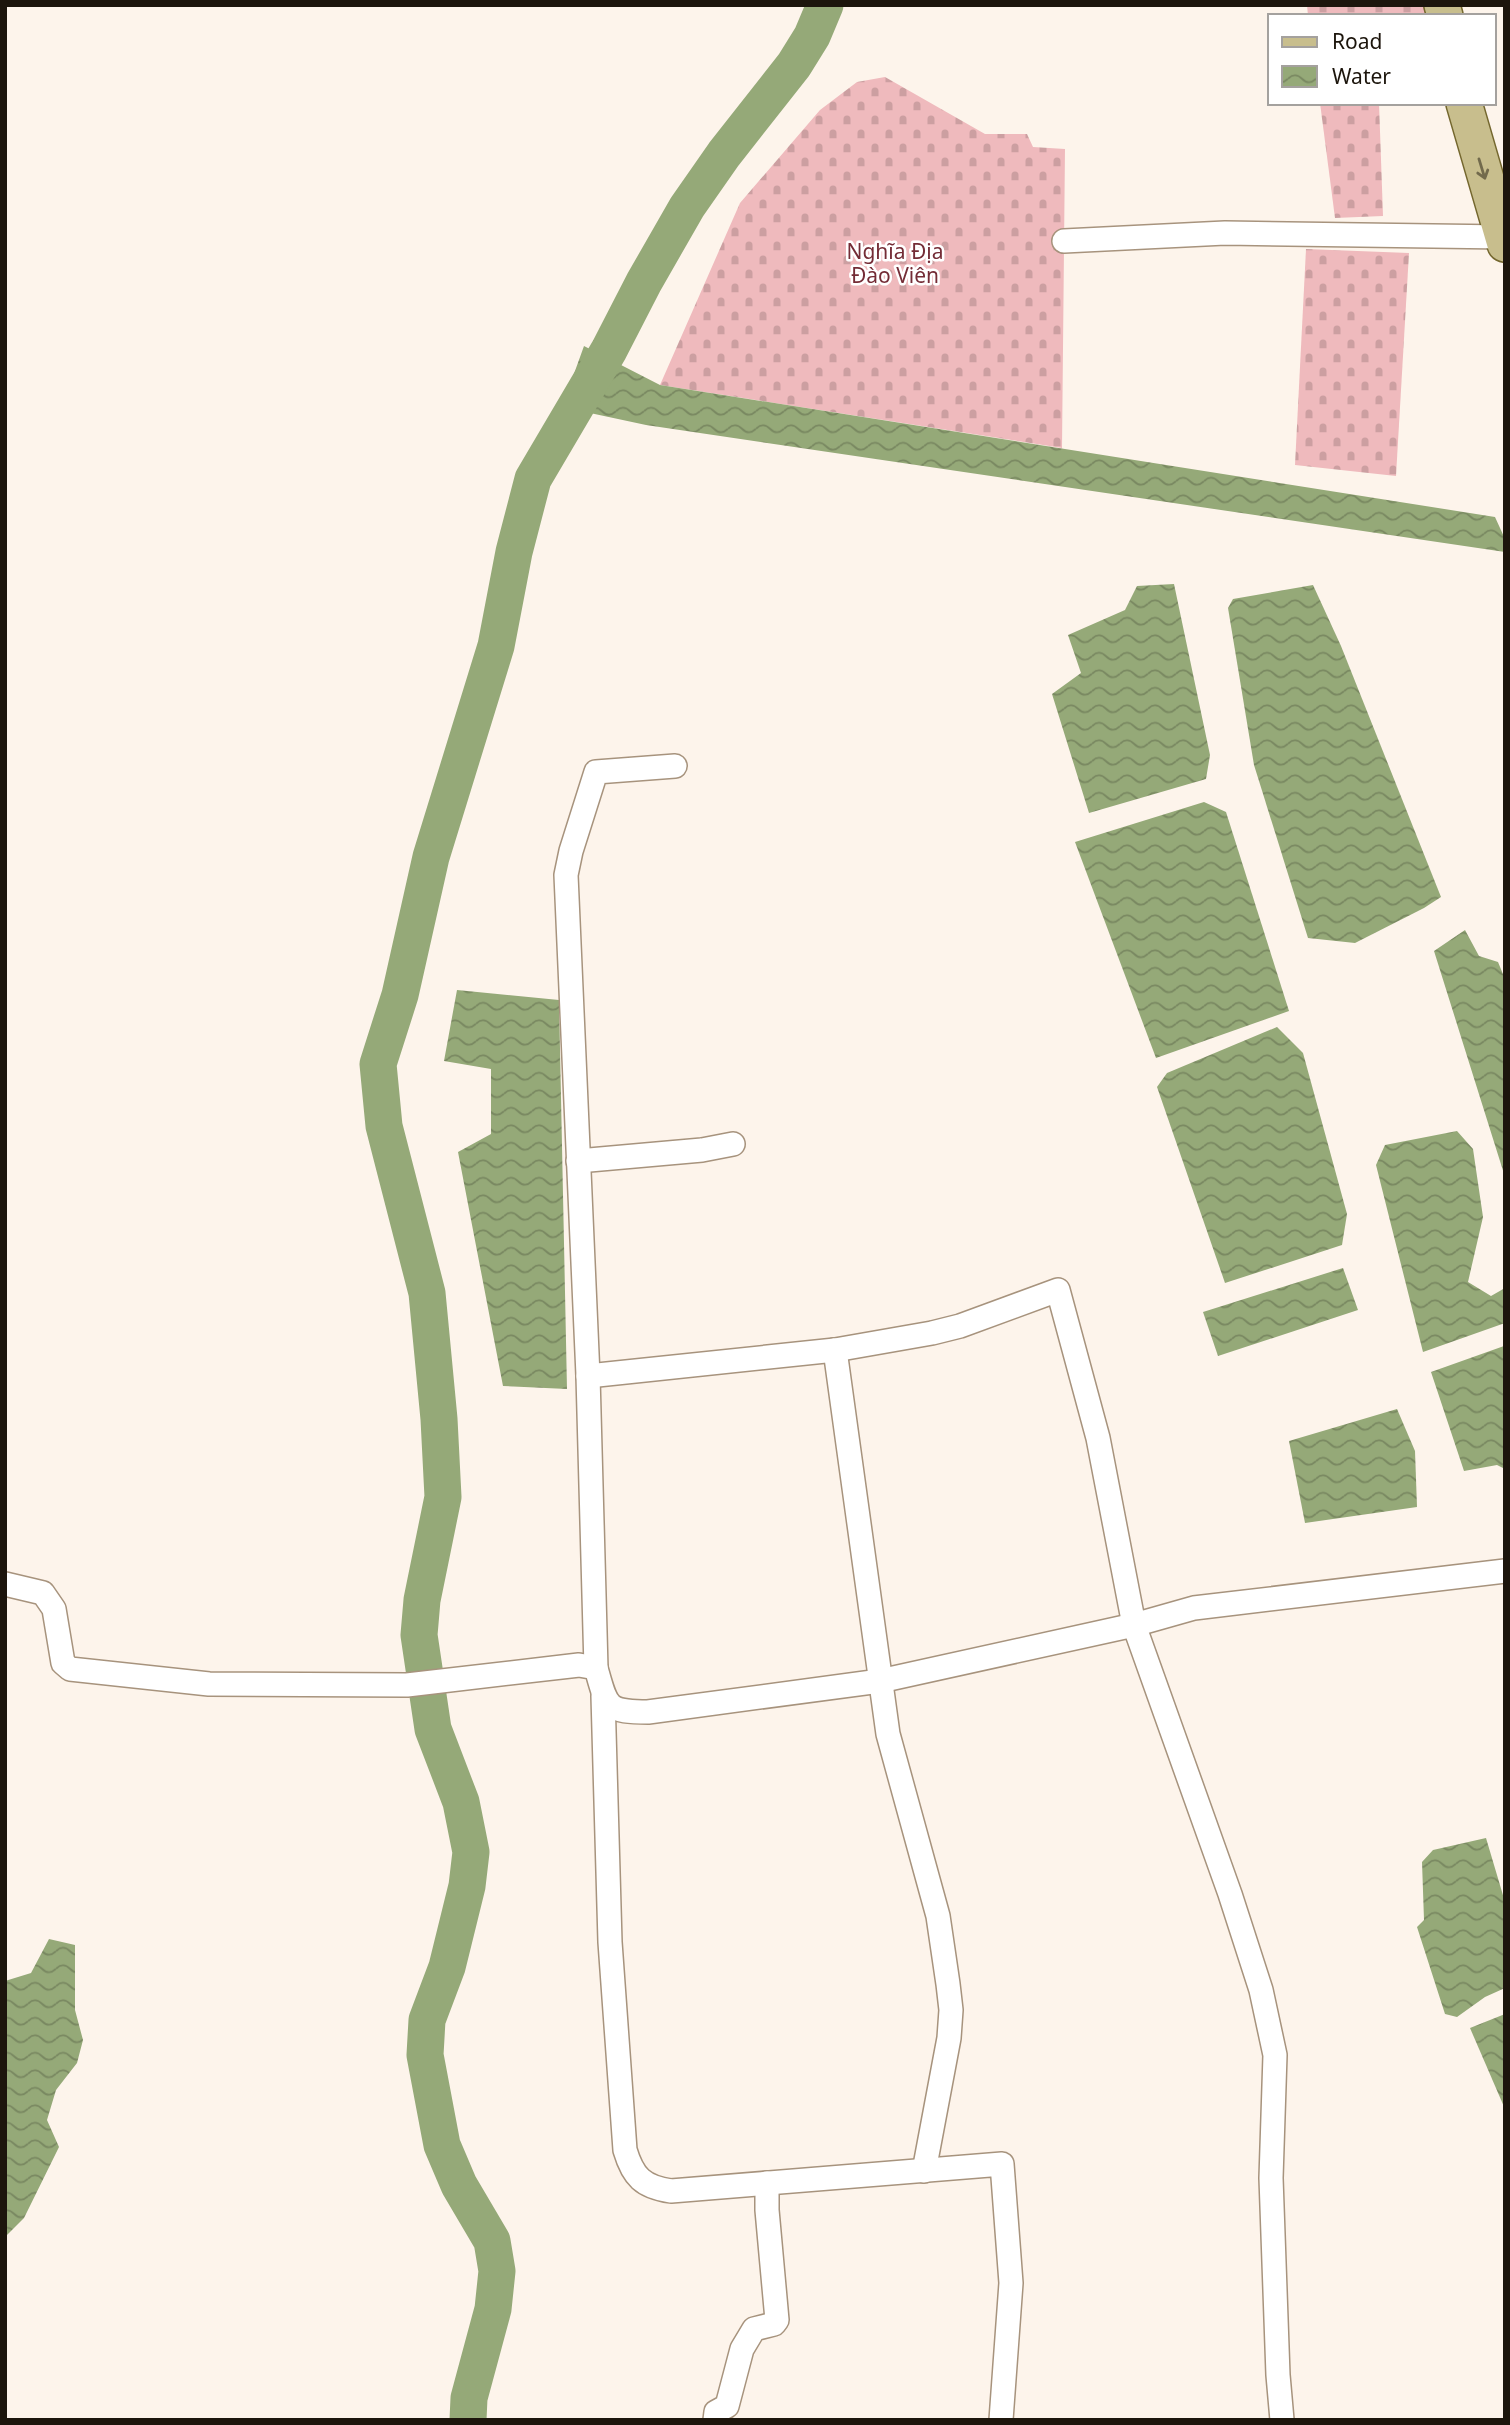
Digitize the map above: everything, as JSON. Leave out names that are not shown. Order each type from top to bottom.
[{"type":"main road","points":[[1465,105],[1504,240]]},
{"type":"street","points":[[1064,241],[1225,233],[1504,240]]},
{"type":"street","points":[[675,766],[596,772],[571,850],[566,875],[588,1376],[596,1668],[603,1696],[610,1942],[625,2150],[630,2167],[642,2180],[655,2189],[671,2191],[1002,2164],[1011,2283],[1001,2420]]},
{"type":"street","points":[[578,1161],[702,1150],[733,1144]]},
{"type":"street","points":[[588,1376],[835,1350],[960,1326],[1058,1290],[1098,1438],[1134,1625],[1230,1894],[1261,1990],[1275,2055],[1271,2167],[1272,2238],[1282,2420]]},
{"type":"street","points":[[835,1350],[893,1758],[937,1916],[951,2010],[949,2038],[924,2171]]},
{"type":"street","points":[[603,1696],[622,1712],[649,1712],[880,1681],[1134,1625],[1194,1608],[1505,1571]]},
{"type":"street","points":[[5,1584],[43,1593],[54,1609],[63,1663],[70,1670],[209,1684],[407,1685],[579,1664],[596,1668]]},
{"type":"street","points":[[715,2420],[716,2412],[727,2406],[742,2349],[754,2329],[774,2324],[777,2320],[767,2183]]},
{"type":"green space","points":[[1307,5],[1427,5],[1430,14],[1308,14]]},
{"type":"green space","name":"Nghĩa Địa Đào Viên","points":[[885,77],[985,134],[1027,134],[1033,147],[1065,149],[1062,448],[660,385],[740,203],[820,110],[857,82]]},
{"type":"green space","points":[[1320,105],[1379,105],[1383,216],[1335,218]]},
{"type":"green space","points":[[1306,249],[1409,253],[1396,476],[1295,465]]},
{"type":"water","points":[[584,346],[660,385],[1495,517],[1505,539],[1505,552],[646,425],[562,407]]},
{"type":"water","points":[[1174,584],[1210,755],[1206,779],[1089,813],[1052,694],[1081,673],[1068,635],[1125,610],[1137,586]]},
{"type":"water","points":[[1313,585],[1341,646],[1441,897],[1355,943],[1308,938],[1254,765],[1228,608],[1233,599]]},
{"type":"water","points":[[1204,802],[1226,812],[1289,1011],[1156,1058],[1075,842]]},
{"type":"water","points":[[1465,930],[1479,956],[1498,962],[1505,979],[1505,1177],[1434,951]]},
{"type":"water","points":[[457,990],[559,1000],[567,1389],[503,1386],[458,1152],[491,1134],[491,1069],[444,1061]]},
{"type":"water","points":[[1277,1027],[1303,1053],[1347,1214],[1342,1245],[1225,1283],[1157,1087],[1167,1073]]},
{"type":"water","points":[[1457,1131],[1473,1149],[1483,1217],[1468,1282],[1491,1296],[1505,1288],[1505,1323],[1423,1352],[1376,1165],[1385,1145]]},
{"type":"water","points":[[1343,1268],[1358,1310],[1218,1356],[1203,1312]]},
{"type":"water","points":[[1504,1346],[1505,1469],[1497,1465],[1464,1471],[1431,1372]]},
{"type":"water","points":[[1397,1409],[1415,1451],[1417,1507],[1305,1523],[1289,1441]]},
{"type":"water","points":[[1486,1838],[1505,1902],[1505,1988],[1485,1997],[1457,2017],[1445,2014],[1417,1927],[1424,1920],[1422,1862],[1433,1850]]},
{"type":"water","points":[[49,1939],[75,1945],[75,2010],[83,2040],[77,2063],[56,2090],[47,2120],[59,2147],[24,2218],[5,2237],[5,1981],[31,1973]]},
{"type":"water","points":[[1505,2014],[1505,2109],[1470,2028]]},
{"type":"waterway","points":[[468,2420],[469,2398],[493,2309],[497,2271],[492,2241],[459,2185],[442,2145],[425,2055],[427,2020],[447,1967],[467,1886],[471,1852],[461,1802],[433,1729],[419,1635],[422,1600],[443,1497],[439,1419],[427,1293],[384,1126],[378,1064],[400,995],[431,857],[496,646],[514,552],[533,479],[609,350],[687,207],[724,154],[794,65],[812,36],[825,5]]}]
